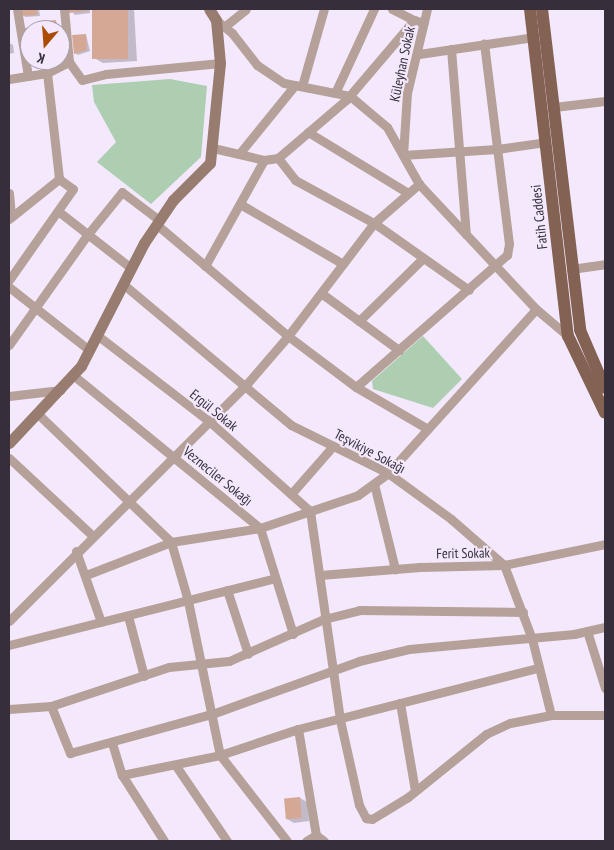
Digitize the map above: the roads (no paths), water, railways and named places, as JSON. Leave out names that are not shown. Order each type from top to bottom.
[{"type":"main road","name":"Fatih Caddesi","points":[[530,9],[568,336],[605,413]]},
{"type":"main road","points":[[542,9],[580,330],[605,388]]},
{"type":"street","points":[[18,9],[28,76]]},
{"type":"street","points":[[209,9],[257,65],[284,83],[350,96],[387,126],[419,184],[536,309],[568,336]]},
{"type":"street","points":[[220,24],[246,9]]},
{"type":"street","points":[[239,154],[298,85],[324,9]]},
{"type":"street","points":[[335,93],[374,9]]},
{"type":"street","points":[[392,9],[414,20],[424,22]]},
{"type":"street","name":"Küleyhan Sokak","points":[[403,155],[407,92],[418,54],[427,9]]},
{"type":"street","points":[[212,148],[264,160],[278,158],[350,96],[414,20]]},
{"type":"street","points":[[9,442],[73,376],[158,222],[173,200],[210,163],[220,63],[220,24]]},
{"type":"street","points":[[418,54],[534,37]]},
{"type":"street","points":[[356,387],[507,255],[509,244],[484,44]]},
{"type":"street","points":[[451,49],[466,234]]},
{"type":"street","points":[[70,63],[82,80],[106,74],[220,63]]},
{"type":"street","points":[[9,79],[47,73],[53,70]]},
{"type":"street","points":[[9,280],[73,189],[59,179],[47,73]]},
{"type":"street","points":[[554,107],[605,101]]},
{"type":"street","points":[[308,132],[408,193]]},
{"type":"street","points":[[403,155],[497,149],[546,142]]},
{"type":"street","points":[[278,158],[295,180],[374,223],[469,290]]},
{"type":"street","points":[[205,266],[264,160]]},
{"type":"street","points":[[10,218],[59,179]]},
{"type":"street","points":[[9,621],[92,535],[174,458],[245,386],[288,336],[374,223],[419,184]]},
{"type":"street","points":[[9,345],[37,309],[88,234],[122,192],[158,222],[205,266],[288,336],[356,387],[428,429]]},
{"type":"street","points":[[9,193],[10,218]]},
{"type":"street","points":[[240,204],[343,264]]},
{"type":"street","points":[[58,211],[131,268]]},
{"type":"street","points":[[359,321],[423,258]]},
{"type":"street","points":[[572,269],[605,264]]},
{"type":"street","name":"Teşvikiye Sokağı","points":[[123,284],[291,425],[388,474],[451,519],[504,565],[532,638],[551,715]]},
{"type":"street","points":[[9,287],[89,350]]},
{"type":"street","points":[[321,293],[399,350]]},
{"type":"street","points":[[86,575],[171,542],[260,528],[358,495],[388,474],[536,309]]},
{"type":"street","name":"Ergül Sokak","points":[[97,335],[210,422],[310,511]]},
{"type":"street","name":"Vezneciler Sokağı","points":[[73,376],[260,528]]},
{"type":"street","points":[[9,396],[61,390]]},
{"type":"street","points":[[38,414],[171,542],[188,600],[220,755],[287,841]]},
{"type":"street","points":[[291,494],[333,446]]},
{"type":"street","points":[[9,458],[92,535]]},
{"type":"street","points":[[374,484],[395,569]]},
{"type":"street","points":[[310,511],[320,576],[324,620],[340,720],[359,805],[366,818],[372,819],[415,791],[486,734],[510,723],[551,715],[605,715]]},
{"type":"street","points":[[260,528],[292,634]]},
{"type":"street","name":"Ferit Sokak","points":[[320,576],[395,569],[504,565],[605,544]]},
{"type":"street","points":[[76,551],[101,622]]},
{"type":"street","points":[[9,645],[275,578]]},
{"type":"street","points":[[227,590],[248,654]]},
{"type":"street","points":[[9,709],[51,706],[144,676],[201,662],[229,660],[248,654],[324,620],[359,610],[523,612]]},
{"type":"street","points":[[128,616],[144,676]]},
{"type":"street","points":[[51,706],[70,753],[212,714],[333,672],[359,661],[409,649],[532,638],[605,627]]},
{"type":"street","points":[[587,631],[604,678],[605,688]]},
{"type":"street","points":[[122,775],[176,766],[220,755],[298,729],[340,720],[538,668]]},
{"type":"street","points":[[400,704],[415,791]]},
{"type":"street","points":[[298,729],[320,838],[306,841]]},
{"type":"street","points":[[112,743],[122,775],[164,841]]},
{"type":"street","points":[[176,766],[227,841]]}]
